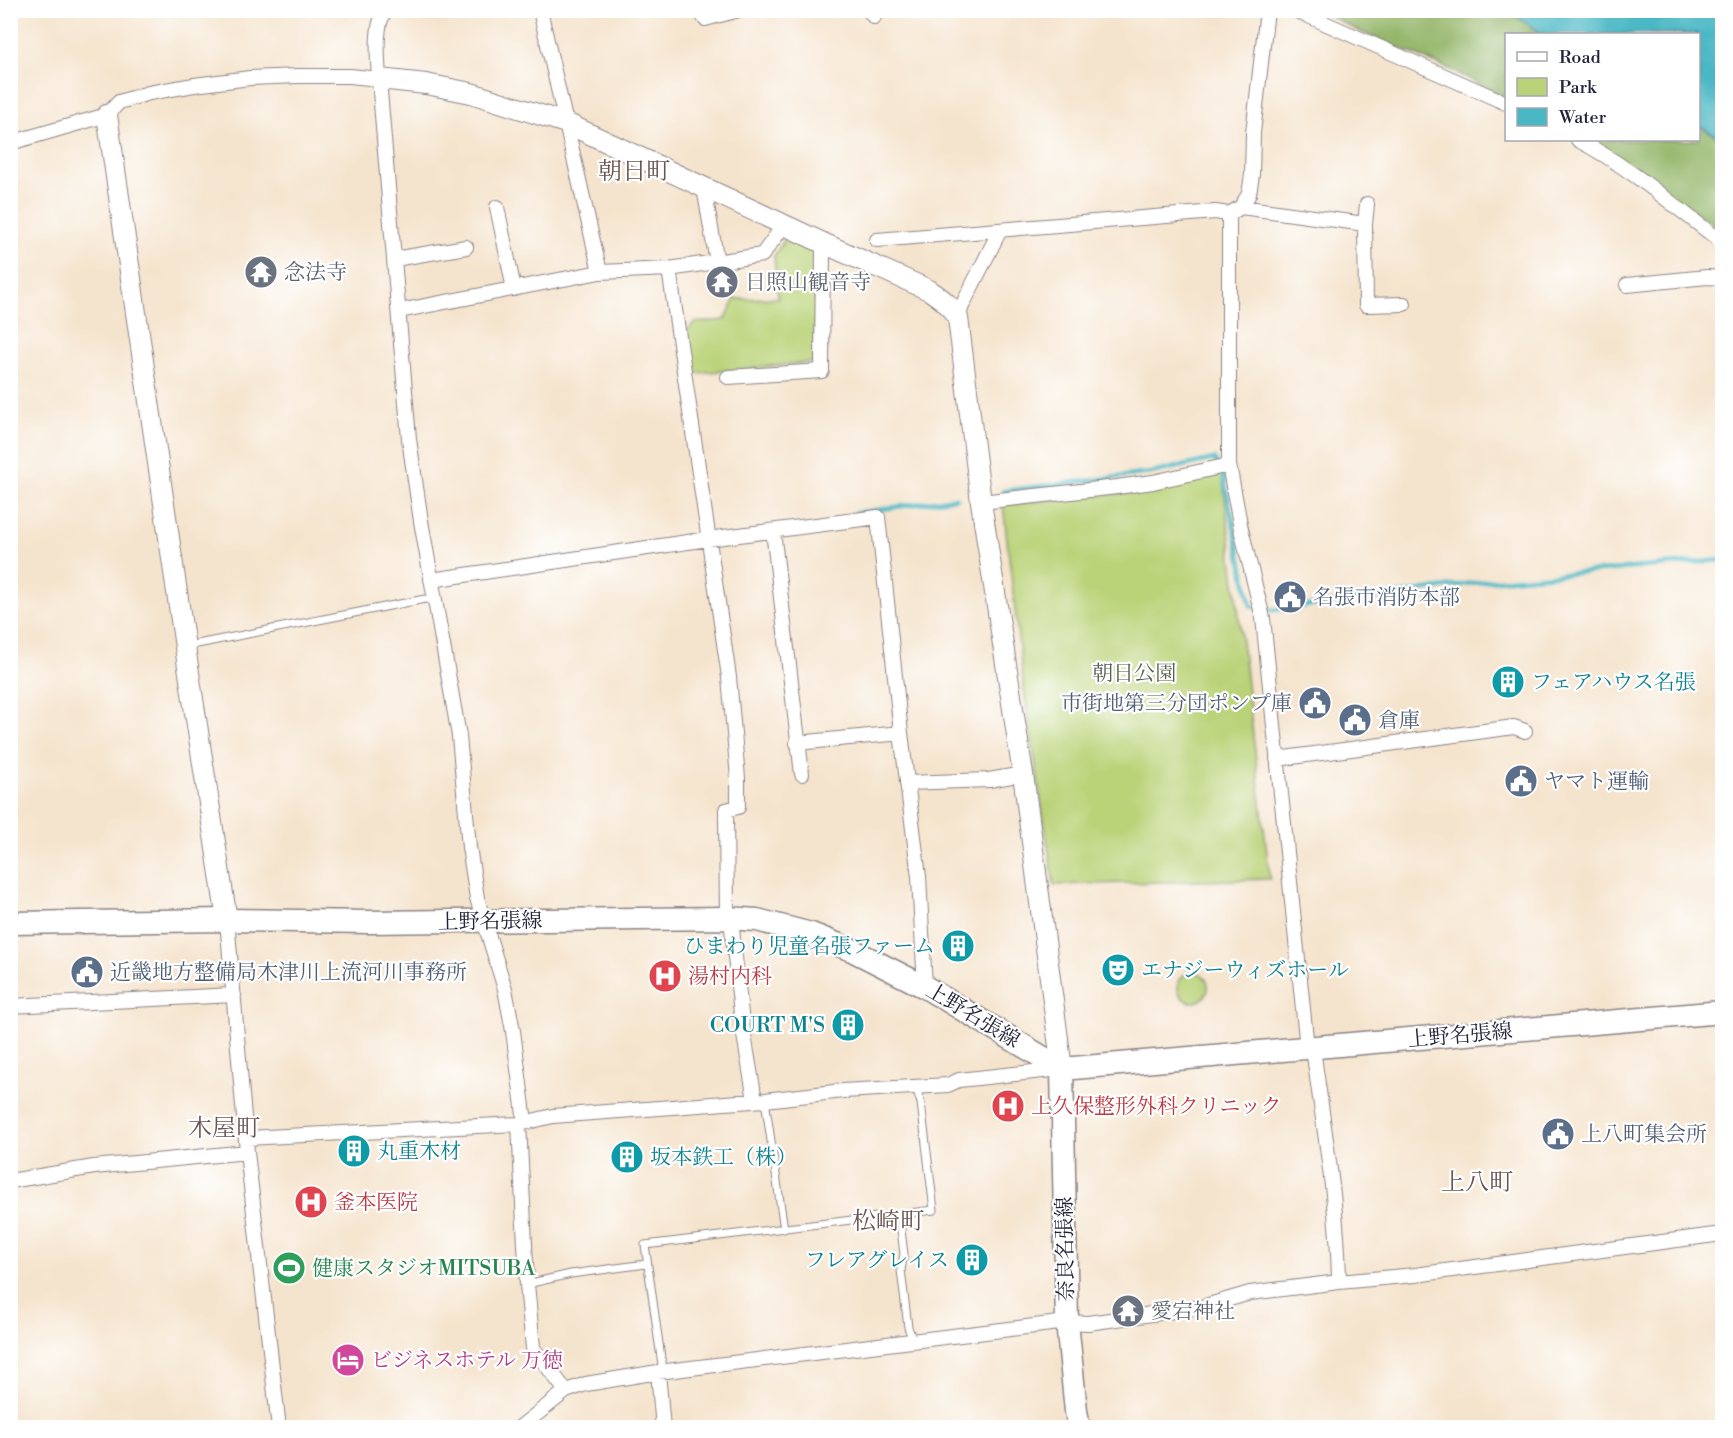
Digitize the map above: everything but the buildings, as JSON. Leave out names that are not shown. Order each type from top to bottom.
[{"type":"main road","name":"上野名張線","points":[[10,923],[729,918],[757,921],[811,934],[852,950],[925,987],[1062,1069],[1722,1012]]},
{"type":"main road","name":"奈良名張線","points":[[1062,1069],[1066,1322],[1079,1428]]},
{"type":"street","points":[[386,10],[381,16],[378,49],[379,79],[410,439],[431,580],[459,736],[469,847],[477,898],[505,989],[513,1031],[522,1123],[527,1284],[533,1348],[566,1391]]},
{"type":"street","points":[[540,10],[600,272]]},
{"type":"street","points":[[701,10],[705,19],[739,10]]},
{"type":"street","points":[[1267,10],[1253,132],[1249,194],[1235,211],[1222,467],[1261,608],[1310,1048],[1334,1205],[1339,1282]]},
{"type":"street","points":[[1295,10],[1505,103]]},
{"type":"street","points":[[10,143],[107,115],[119,102],[149,93],[194,85],[250,78],[298,76],[351,76],[426,84],[471,93],[567,123],[929,290],[944,300],[958,318],[981,502],[1023,774],[1062,1069],[959,1080],[948,1085],[843,1091],[760,1100],[552,1116],[522,1123],[246,1138]]},
{"type":"street","points":[[107,115],[184,646],[227,920],[247,1152],[279,1428]]},
{"type":"street","points":[[1580,141],[1636,177],[1722,242]]},
{"type":"street","points":[[704,188],[717,262]]},
{"type":"street","points":[[1367,204],[1365,224],[1366,305],[1404,304]]},
{"type":"street","points":[[497,207],[514,289]]},
{"type":"street","points":[[877,240],[1235,211],[1365,224]]},
{"type":"street","points":[[399,311],[600,272],[669,269],[762,255],[784,225]]},
{"type":"street","points":[[958,318],[1000,230]]},
{"type":"street","points":[[728,378],[822,370],[823,243]]},
{"type":"street","points":[[394,259],[466,247]]},
{"type":"street","points":[[669,269],[729,677],[738,778],[738,807],[726,810],[729,918],[742,1023],[760,1100]]},
{"type":"street","points":[[1627,285],[1707,277],[1722,278]]},
{"type":"street","points":[[981,502],[1153,482],[1222,467]]},
{"type":"street","points":[[431,580],[708,539],[878,517],[919,877],[925,987]]},
{"type":"street","points":[[773,531],[802,774]]},
{"type":"street","points":[[1277,759],[1514,726],[1525,731]]},
{"type":"street","points":[[798,743],[901,733]]},
{"type":"street","points":[[907,783],[989,780],[1023,774]]},
{"type":"street","points":[[10,1006],[234,995]]},
{"type":"street","points":[[10,1181],[94,1167],[247,1152]]},
{"type":"street","points":[[519,1428],[566,1391],[586,1384],[661,1372],[1066,1322],[1088,1323],[1202,1307],[1250,1293],[1415,1275],[1722,1234]]},
{"type":"street","points":[[661,1372],[663,1428]]},
{"type":"lane","points":[[184,646],[424,599],[435,600]]},
{"type":"lane","points":[[661,1372],[645,1245],[934,1210],[921,1103],[916,1088]]},
{"type":"lane","points":[[760,1100],[784,1228]]},
{"type":"lane","points":[[899,1214],[904,1254],[902,1270],[905,1304],[908,1327],[913,1341]]},
{"type":"lane","points":[[527,1284],[571,1274],[646,1264]]},
{"type":"green space","points":[[1322,11],[1508,11],[1541,33],[1505,33],[1505,97],[1454,71],[1356,30]]},
{"type":"green space","points":[[1700,126],[1722,140],[1722,230],[1590,141],[1700,141]]},
{"type":"green space","points":[[790,231],[818,246],[814,362],[688,374],[685,333],[694,323],[725,320],[735,299],[778,298],[774,256]]},
{"type":"green space","name":"朝日公園","points":[[1222,473],[1270,879],[1054,885],[1024,689],[1003,505],[1166,489]]},
{"type":"green space","points":[[1193,972],[1199,973],[1207,981],[1207,993],[1199,1001],[1193,1002],[1187,1001],[1179,993],[1178,987],[1179,981],[1187,973]]},
{"type":"water","points":[[1508,11],[1722,11],[1722,140],[1700,126],[1700,33],[1541,33]]},
{"type":"waterway","points":[[1003,491],[1151,473],[1214,459],[1224,480],[1251,606],[1273,610],[1487,581],[1722,560]]},
{"type":"waterway","points":[[856,513],[956,498]]},
{"type":"place","name":"念法寺","points":[[261,272]]},
{"type":"place","name":"日照山観音寺","points":[[722,282]]},
{"type":"place","name":"名張市消防本部","points":[[1290,597]]},
{"type":"place","name":"フェアハウス名張","points":[[1508,682]]},
{"type":"place","name":"市街地第三分団ポンプ庫","points":[[1315,703]]},
{"type":"place","name":"倉庫","points":[[1355,720]]},
{"type":"place","name":"ヤマト運輸","points":[[1521,781]]},
{"type":"place","name":"ひまわり児童名張ファーム","points":[[958,946]]},
{"type":"place","name":"エナジーウィズホール","points":[[1118,970]]},
{"type":"place","name":"近畿地方整備局木津川上流河川事務所","points":[[87,972]]},
{"type":"place","name":"湯村内科","points":[[665,976]]},
{"type":"place","name":"COURT M'S","points":[[848,1025]]},
{"type":"place","name":"上久保整形外科クリニック","points":[[1008,1106]]},
{"type":"place","name":"上八町集会所","points":[[1558,1134]]},
{"type":"place","name":"丸重木材","points":[[354,1151]]},
{"type":"place","name":"坂本鉄工（株）","points":[[627,1157]]},
{"type":"place","name":"釜本医院","points":[[311,1202]]},
{"type":"place","name":"フレアグレイス","points":[[972,1260]]},
{"type":"place","name":"健康スタジオMITSUBA","points":[[289,1268]]},
{"type":"place","name":"愛宕神社","points":[[1128,1311]]},
{"type":"place","name":"ビジネスホテル 万徳","points":[[348,1360]]},
{"type":"district","name":"朝日町","points":[[634,171]]},
{"type":"district","name":"木屋町","points":[[224,1128]]},
{"type":"district","name":"上八町","points":[[1477,1182]]},
{"type":"district","name":"松崎町","points":[[888,1221]]}]
